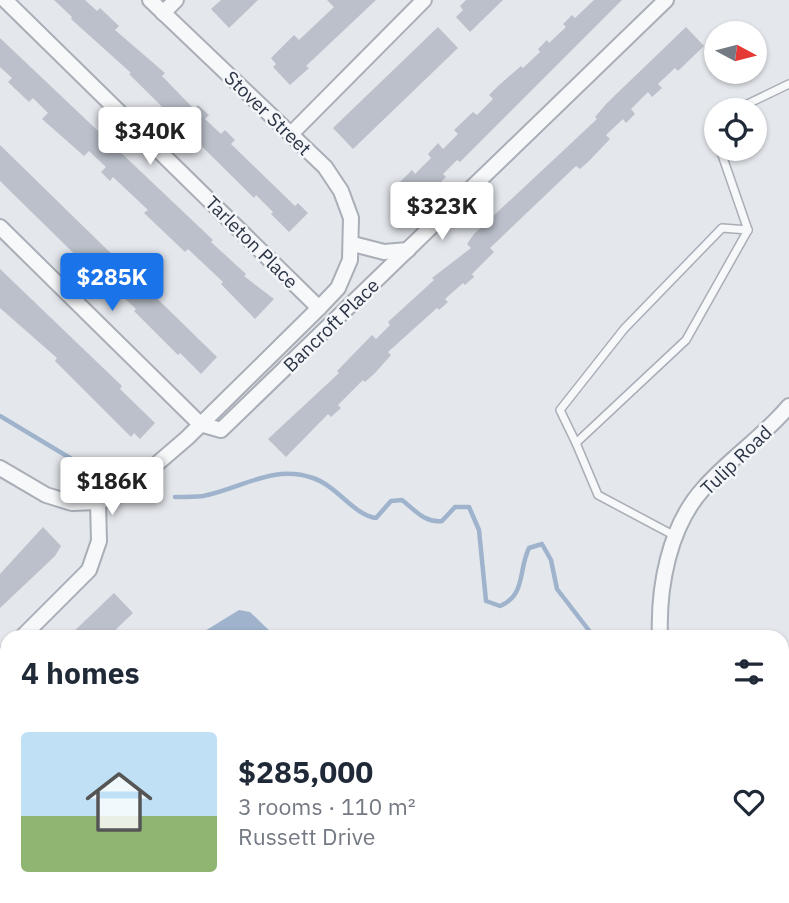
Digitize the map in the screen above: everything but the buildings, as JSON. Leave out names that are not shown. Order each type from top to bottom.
[{"type":"street","name":"Stover Street","points":[[98,502],[137,485],[319,308],[345,275],[352,244],[352,218],[341,191],[325,167],[150,0]]},
{"type":"street","points":[[163,13],[176,0]]},
{"type":"street","points":[[291,134],[425,0]]},
{"type":"street","name":"Bancroft Place","points":[[200,424],[221,430],[666,0]]},
{"type":"street","name":"Tarleton Place","points":[[3,1],[319,308]]},
{"type":"street","points":[[0,227],[200,424]]},
{"type":"street","points":[[352,244],[384,252],[408,250]]},
{"type":"street","name":"Tulip Road","points":[[660,630],[664,578],[676,537],[701,491],[786,417]]},
{"type":"street","points":[[0,468],[58,499],[98,502],[99,541],[89,570],[29,630]]},
{"type":"lane","points":[[759,98],[789,83]]},
{"type":"lane","points":[[576,443],[687,340],[748,230],[724,161]]},
{"type":"lane","points":[[676,537],[598,495],[560,410],[624,328],[722,228],[748,230]]},
{"type":"water","points":[[239,610],[250,612],[269,630],[206,630]]},
{"type":"waterway","points":[[0,416],[80,464]]},
{"type":"waterway","points":[[175,497],[203,496],[257,479],[298,474],[322,482],[361,512],[376,518],[391,501],[402,500],[420,515],[436,521],[442,521],[455,507],[469,507],[479,530],[486,601],[500,606],[514,596],[529,548],[542,544],[551,560],[557,589],[589,630]]}]
